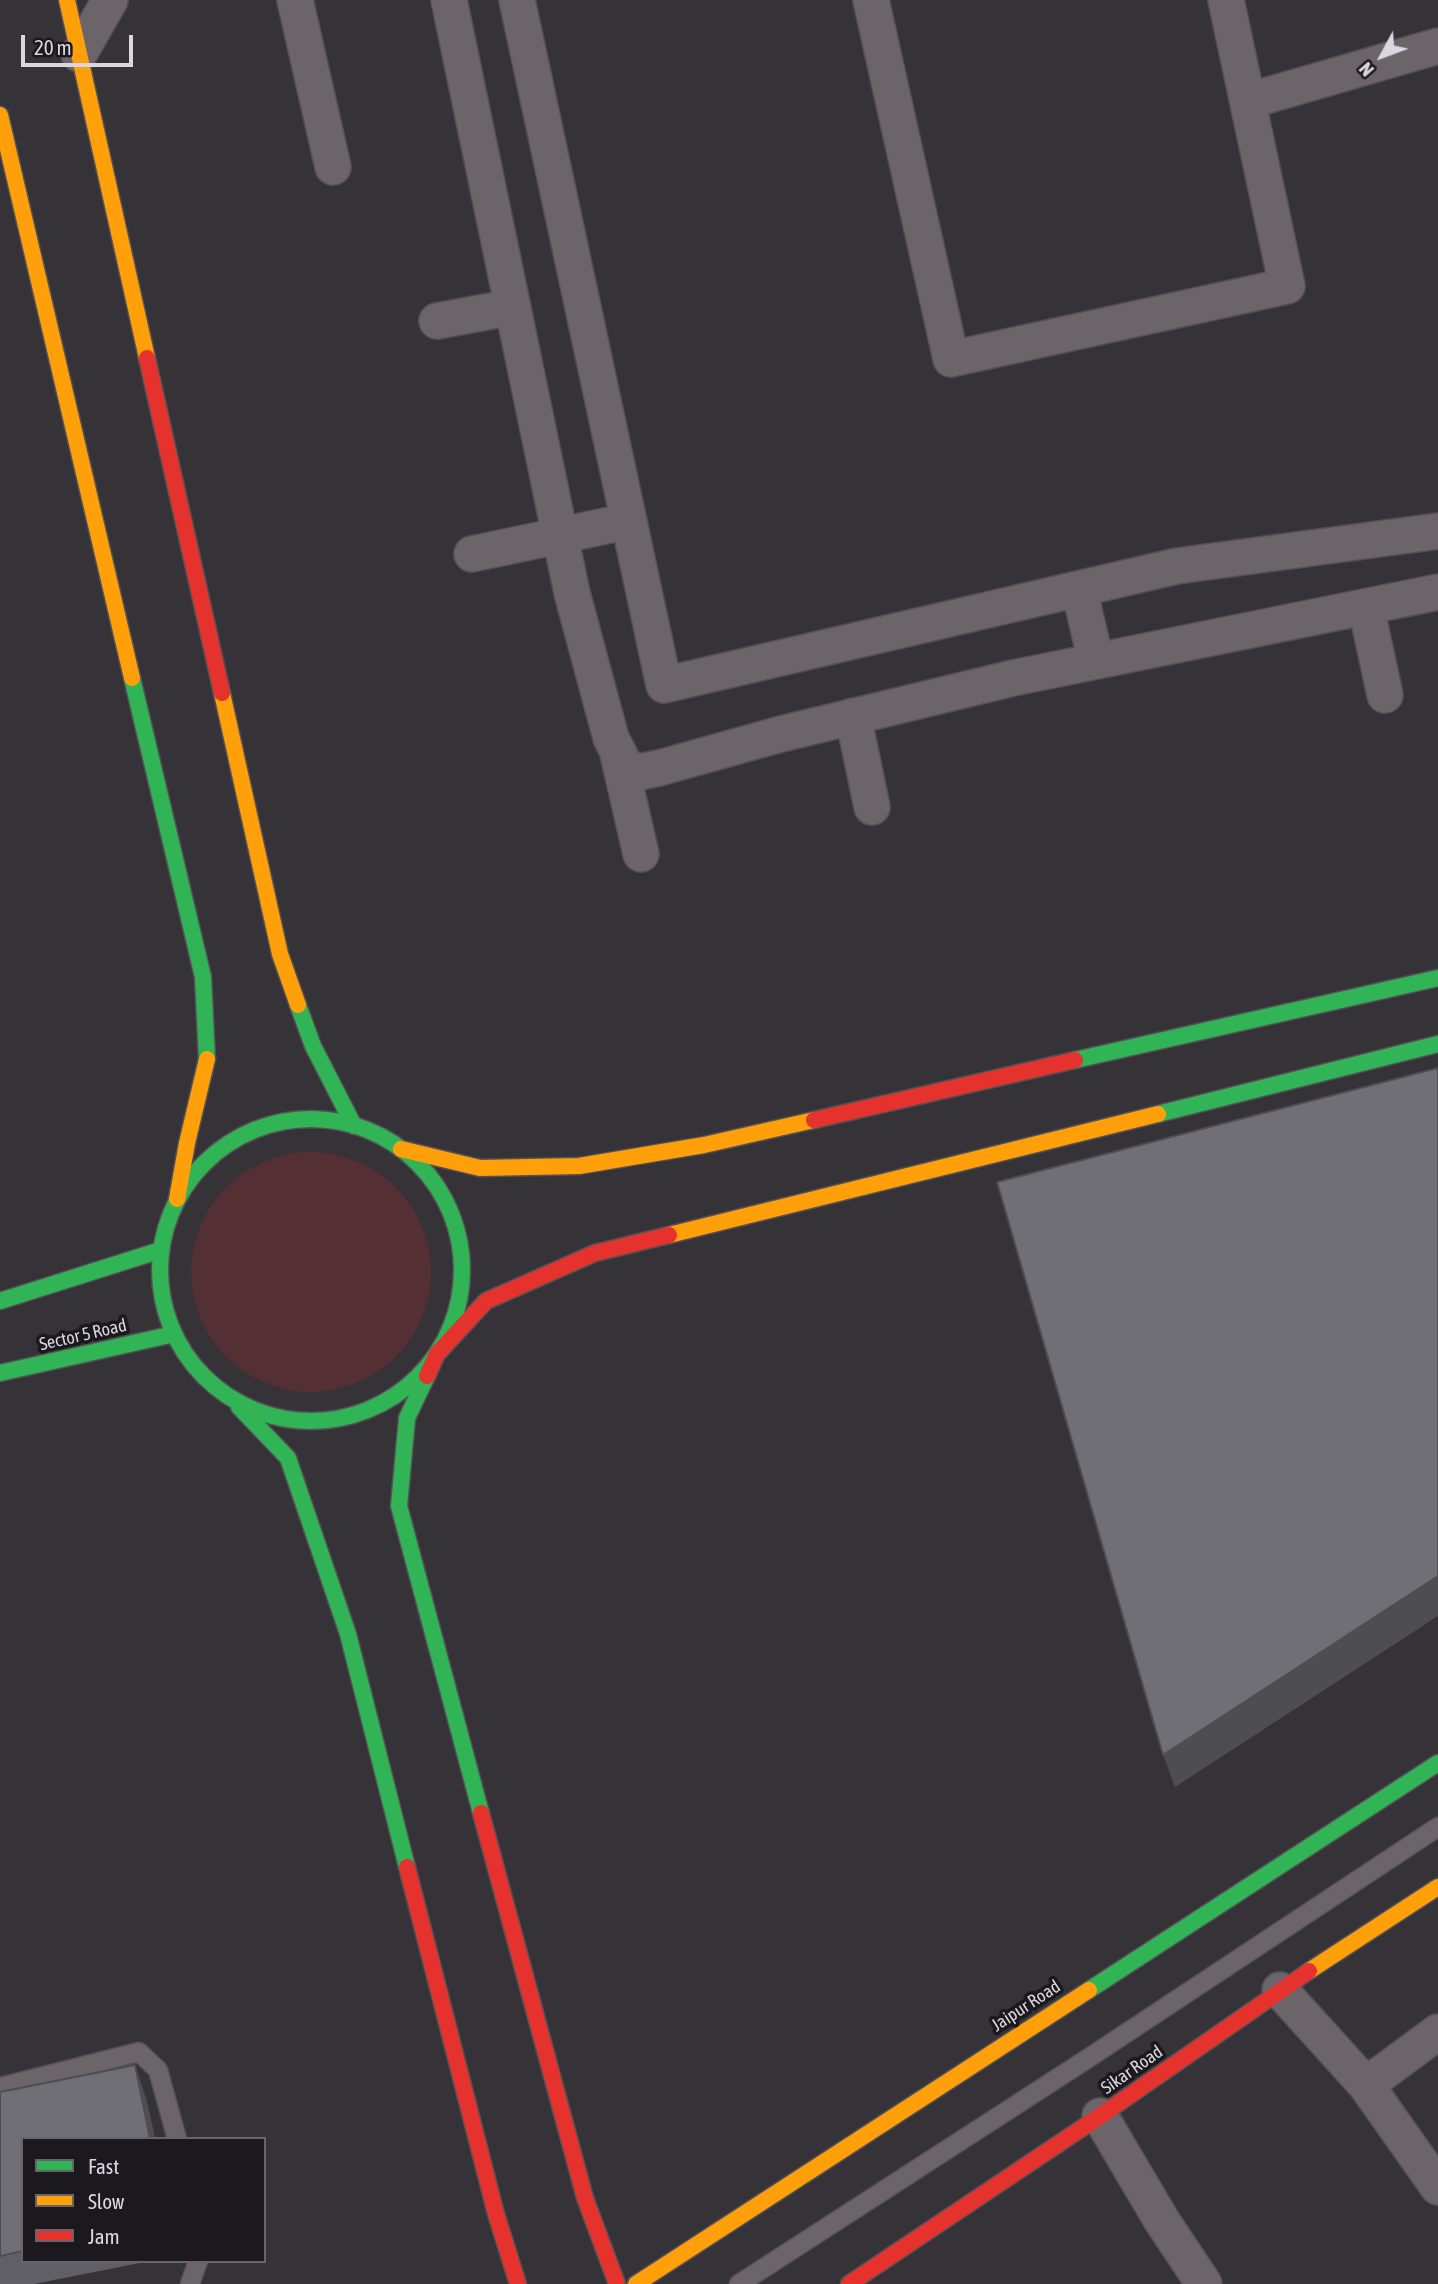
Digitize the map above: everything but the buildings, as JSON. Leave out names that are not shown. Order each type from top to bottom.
[{"type":"main road","points":[[66,0],[280,954],[313,1046],[354,1126]]},
{"type":"main road","points":[[0,115],[203,977],[207,1063],[187,1143],[177,1199],[166,1227],[161,1250],[162,1290],[166,1311],[174,1334],[189,1359],[208,1381],[228,1396],[288,1458],[348,1634],[496,2214],[518,2284]]},
{"type":"main road","points":[[401,1149],[480,1168],[592,1164],[704,1145],[1438,978]]},
{"type":"main road","points":[[228,1396],[276,1417],[304,1422],[328,1421],[355,1415],[385,1403],[405,1389],[486,1301],[595,1253],[1438,1044]]},
{"type":"main road","points":[[177,1199],[211,1156],[231,1142],[256,1129],[280,1122],[308,1119],[329,1120],[354,1126],[382,1137],[401,1149],[422,1167],[450,1211],[457,1234],[462,1268],[458,1306],[407,1419],[399,1506],[585,2198],[617,2284]]},
{"type":"main road","points":[[0,1301],[161,1250]]},
{"type":"main road","name":"Sector 5 Road","points":[[0,1373],[174,1334]]},
{"type":"main road","name":"Jaipur Road","points":[[636,2284],[1438,1763]]},
{"type":"main road","name":"Sikar Road","points":[[849,2284],[1100,2116],[1280,1990],[1438,1887]]},
{"type":"street","points":[[79,54],[110,0]]},
{"type":"street","points":[[295,0],[333,167]]},
{"type":"street","points":[[449,0],[572,593],[611,738],[625,766],[639,772],[853,716],[1096,661],[1438,592]]},
{"type":"street","points":[[517,0],[664,685],[1177,566],[1438,531]]},
{"type":"street","points":[[870,0],[951,359],[1287,286],[1226,0]]},
{"type":"street","points":[[1248,101],[1438,46]]},
{"type":"street","points":[[437,321],[513,307]]},
{"type":"street","points":[[472,554],[629,521]]},
{"type":"street","points":[[1079,589],[1096,661]]},
{"type":"street","points":[[1366,607],[1385,695]]},
{"type":"street","points":[[853,716],[872,807]]},
{"type":"street","points":[[618,754],[641,854]]},
{"type":"street","points":[[1280,1990],[1366,2085],[1438,2187]]},
{"type":"street","points":[[1366,2085],[1438,2032]]},
{"type":"street","points":[[1100,2116],[1162,2221],[1204,2284]]},
{"type":"lane","points":[[739,2284],[1096,2054],[1438,1827]]},
{"type":"lane","points":[[0,2087],[139,2052],[158,2070],[176,2137]]},
{"type":"lane","points":[[190,2284],[197,2263]]},
{"type":"shaded area","points":[[311,1152],[357,1161],[378,1172],[396,1187],[411,1205],[422,1226],[431,1272],[422,1318],[411,1339],[396,1357],[378,1372],[357,1383],[311,1392],[265,1383],[244,1372],[226,1357],[211,1339],[200,1318],[191,1272],[200,1226],[211,1205],[226,1187],[244,1172],[265,1161]]},
{"type":"traffic: fast","points":[[132,678],[203,977],[207,1059]]},
{"type":"traffic: fast","points":[[1075,1060],[1438,978]]},
{"type":"traffic: fast","points":[[298,1005],[313,1046],[354,1126]]},
{"type":"traffic: fast","points":[[1158,1114],[1438,1044]]},
{"type":"traffic: fast","points":[[311,1119],[340,1122],[369,1131],[395,1145],[418,1163],[436,1186],[450,1212],[459,1241],[462,1270],[459,1299],[450,1328],[436,1354],[418,1377],[395,1395],[369,1409],[340,1418],[311,1421],[282,1418],[253,1409],[227,1395],[204,1377],[186,1354],[172,1328],[163,1299],[160,1270],[163,1241],[172,1212],[186,1186],[204,1163],[227,1145],[253,1131],[282,1122],[311,1119]]},
{"type":"traffic: fast","points":[[0,1301],[161,1250]]},
{"type":"traffic: fast","points":[[0,1373],[174,1334]]},
{"type":"traffic: fast","points":[[427,1376],[407,1418],[399,1506],[481,1813]]},
{"type":"traffic: fast","points":[[239,1407],[288,1458],[348,1634],[407,1867]]},
{"type":"traffic: fast","points":[[1089,1990],[1438,1763]]},
{"type":"traffic: slow","points":[[67,0],[147,358]]},
{"type":"traffic: slow","points":[[0,115],[132,678]]},
{"type":"traffic: slow","points":[[222,693],[280,954],[298,1005]]},
{"type":"traffic: slow","points":[[177,1199],[207,1059]]},
{"type":"traffic: slow","points":[[669,1235],[1158,1114]]},
{"type":"traffic: slow","points":[[401,1149],[480,1168],[579,1166],[704,1145],[814,1120]]},
{"type":"traffic: slow","points":[[1309,1971],[1438,1887]]},
{"type":"traffic: slow","points":[[636,2284],[1089,1990]]},
{"type":"traffic: jam","points":[[147,358],[222,693]]},
{"type":"traffic: jam","points":[[814,1120],[1075,1060]]},
{"type":"traffic: jam","points":[[427,1376],[437,1354],[486,1301],[595,1253],[669,1235]]},
{"type":"traffic: jam","points":[[481,1813],[585,2198],[617,2284]]},
{"type":"traffic: jam","points":[[407,1867],[496,2214],[518,2284]]},
{"type":"traffic: jam","points":[[849,2284],[1100,2116],[1309,1971]]}]
